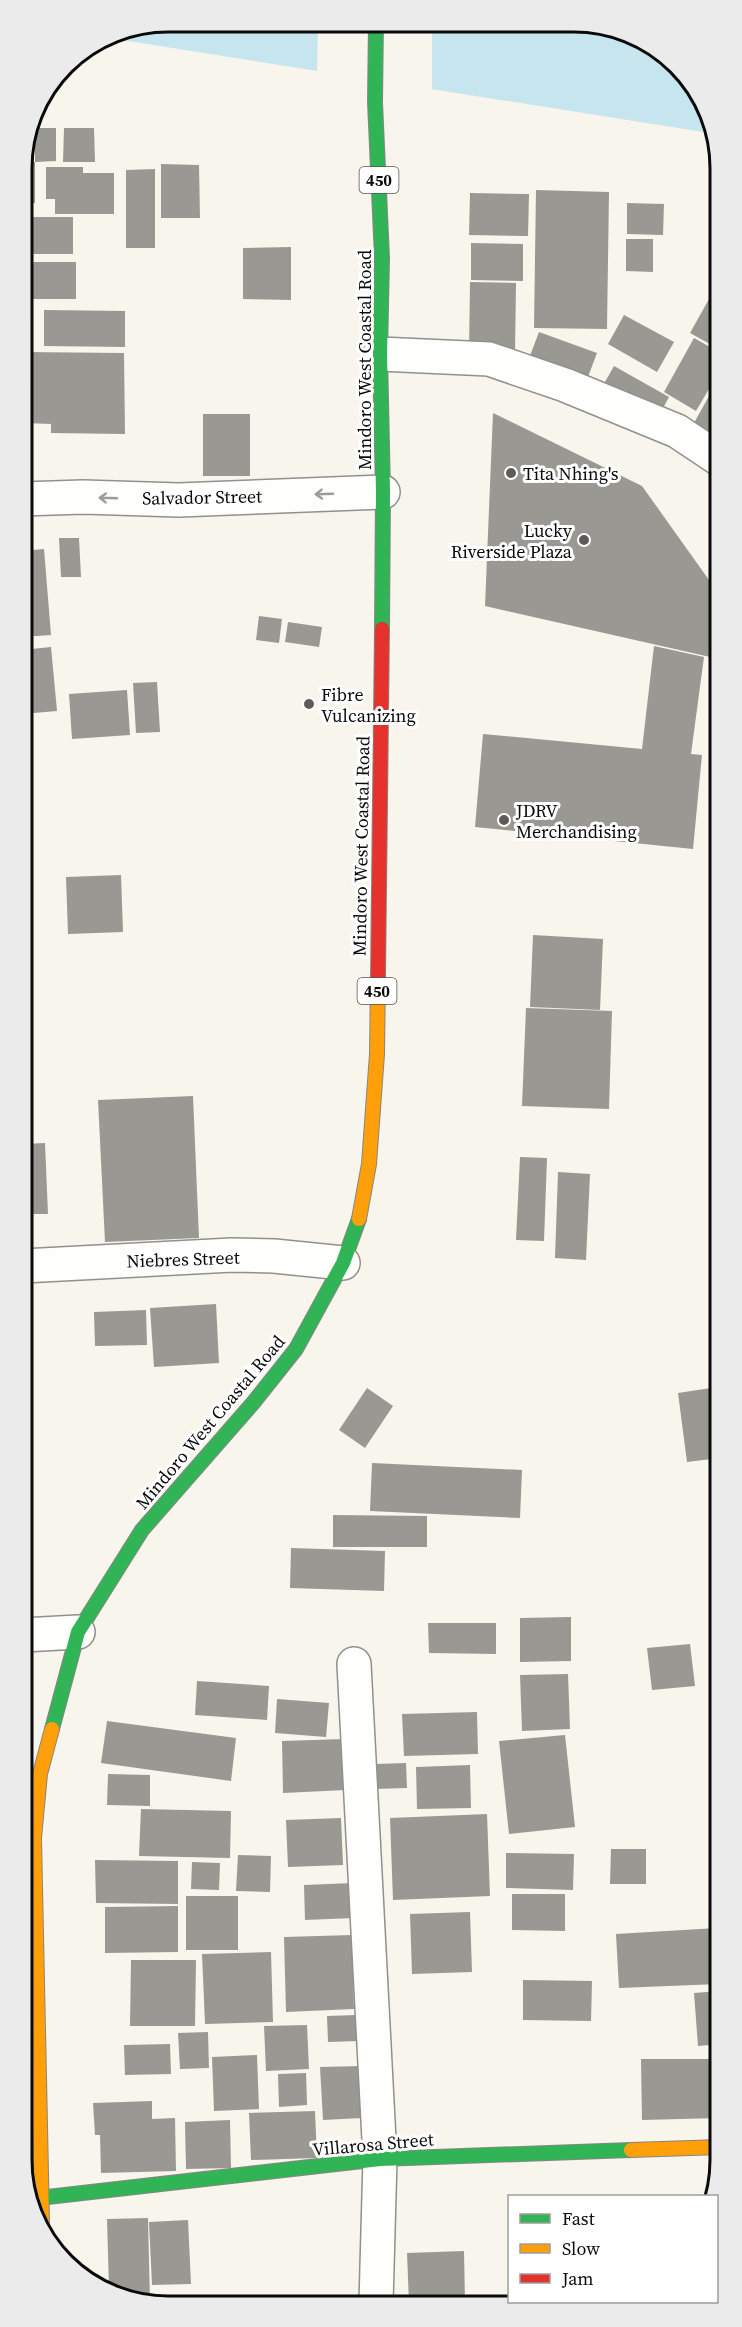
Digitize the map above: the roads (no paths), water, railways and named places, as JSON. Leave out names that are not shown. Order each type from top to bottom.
[{"type":"main road","name":"Mindoro West Coastal Road","points":[[35,2189],[34,1838],[40,1774],[78,1632],[142,1530],[253,1403],[296,1349],[343,1263],[361,1214],[369,1164],[377,1054],[383,492],[380,354],[382,258],[375,102],[376,32]]},
{"type":"main road","name":"Villarosa Street","points":[[38,2199],[380,2159],[710,2146]]},
{"type":"street","points":[[380,354],[489,359],[565,385],[677,431],[710,453]]},
{"type":"street","name":"Salvador Street","points":[[32,499],[83,497],[179,500],[383,492]]},
{"type":"street","name":"Niebres Street","points":[[32,1266],[232,1255],[274,1256],[343,1263]]},
{"type":"street","points":[[32,1635],[78,1632]]},
{"type":"street","points":[[354,1664],[380,2159],[376,2296]]},
{"type":"water","points":[[167,32],[575,32],[601,34],[635,46],[650,54],[671,71],[688,92],[705,132],[121,40],[141,34]]},
{"type":"place","name":"Tita Nhing's","points":[[511,473]]},
{"type":"place","name":"Lucky Riverside Plaza","points":[[584,540]]},
{"type":"place","name":"Fibre Vulcanizing","points":[[309,704]]},
{"type":"place","name":"JDRV Merchandising","points":[[504,820]]}]
